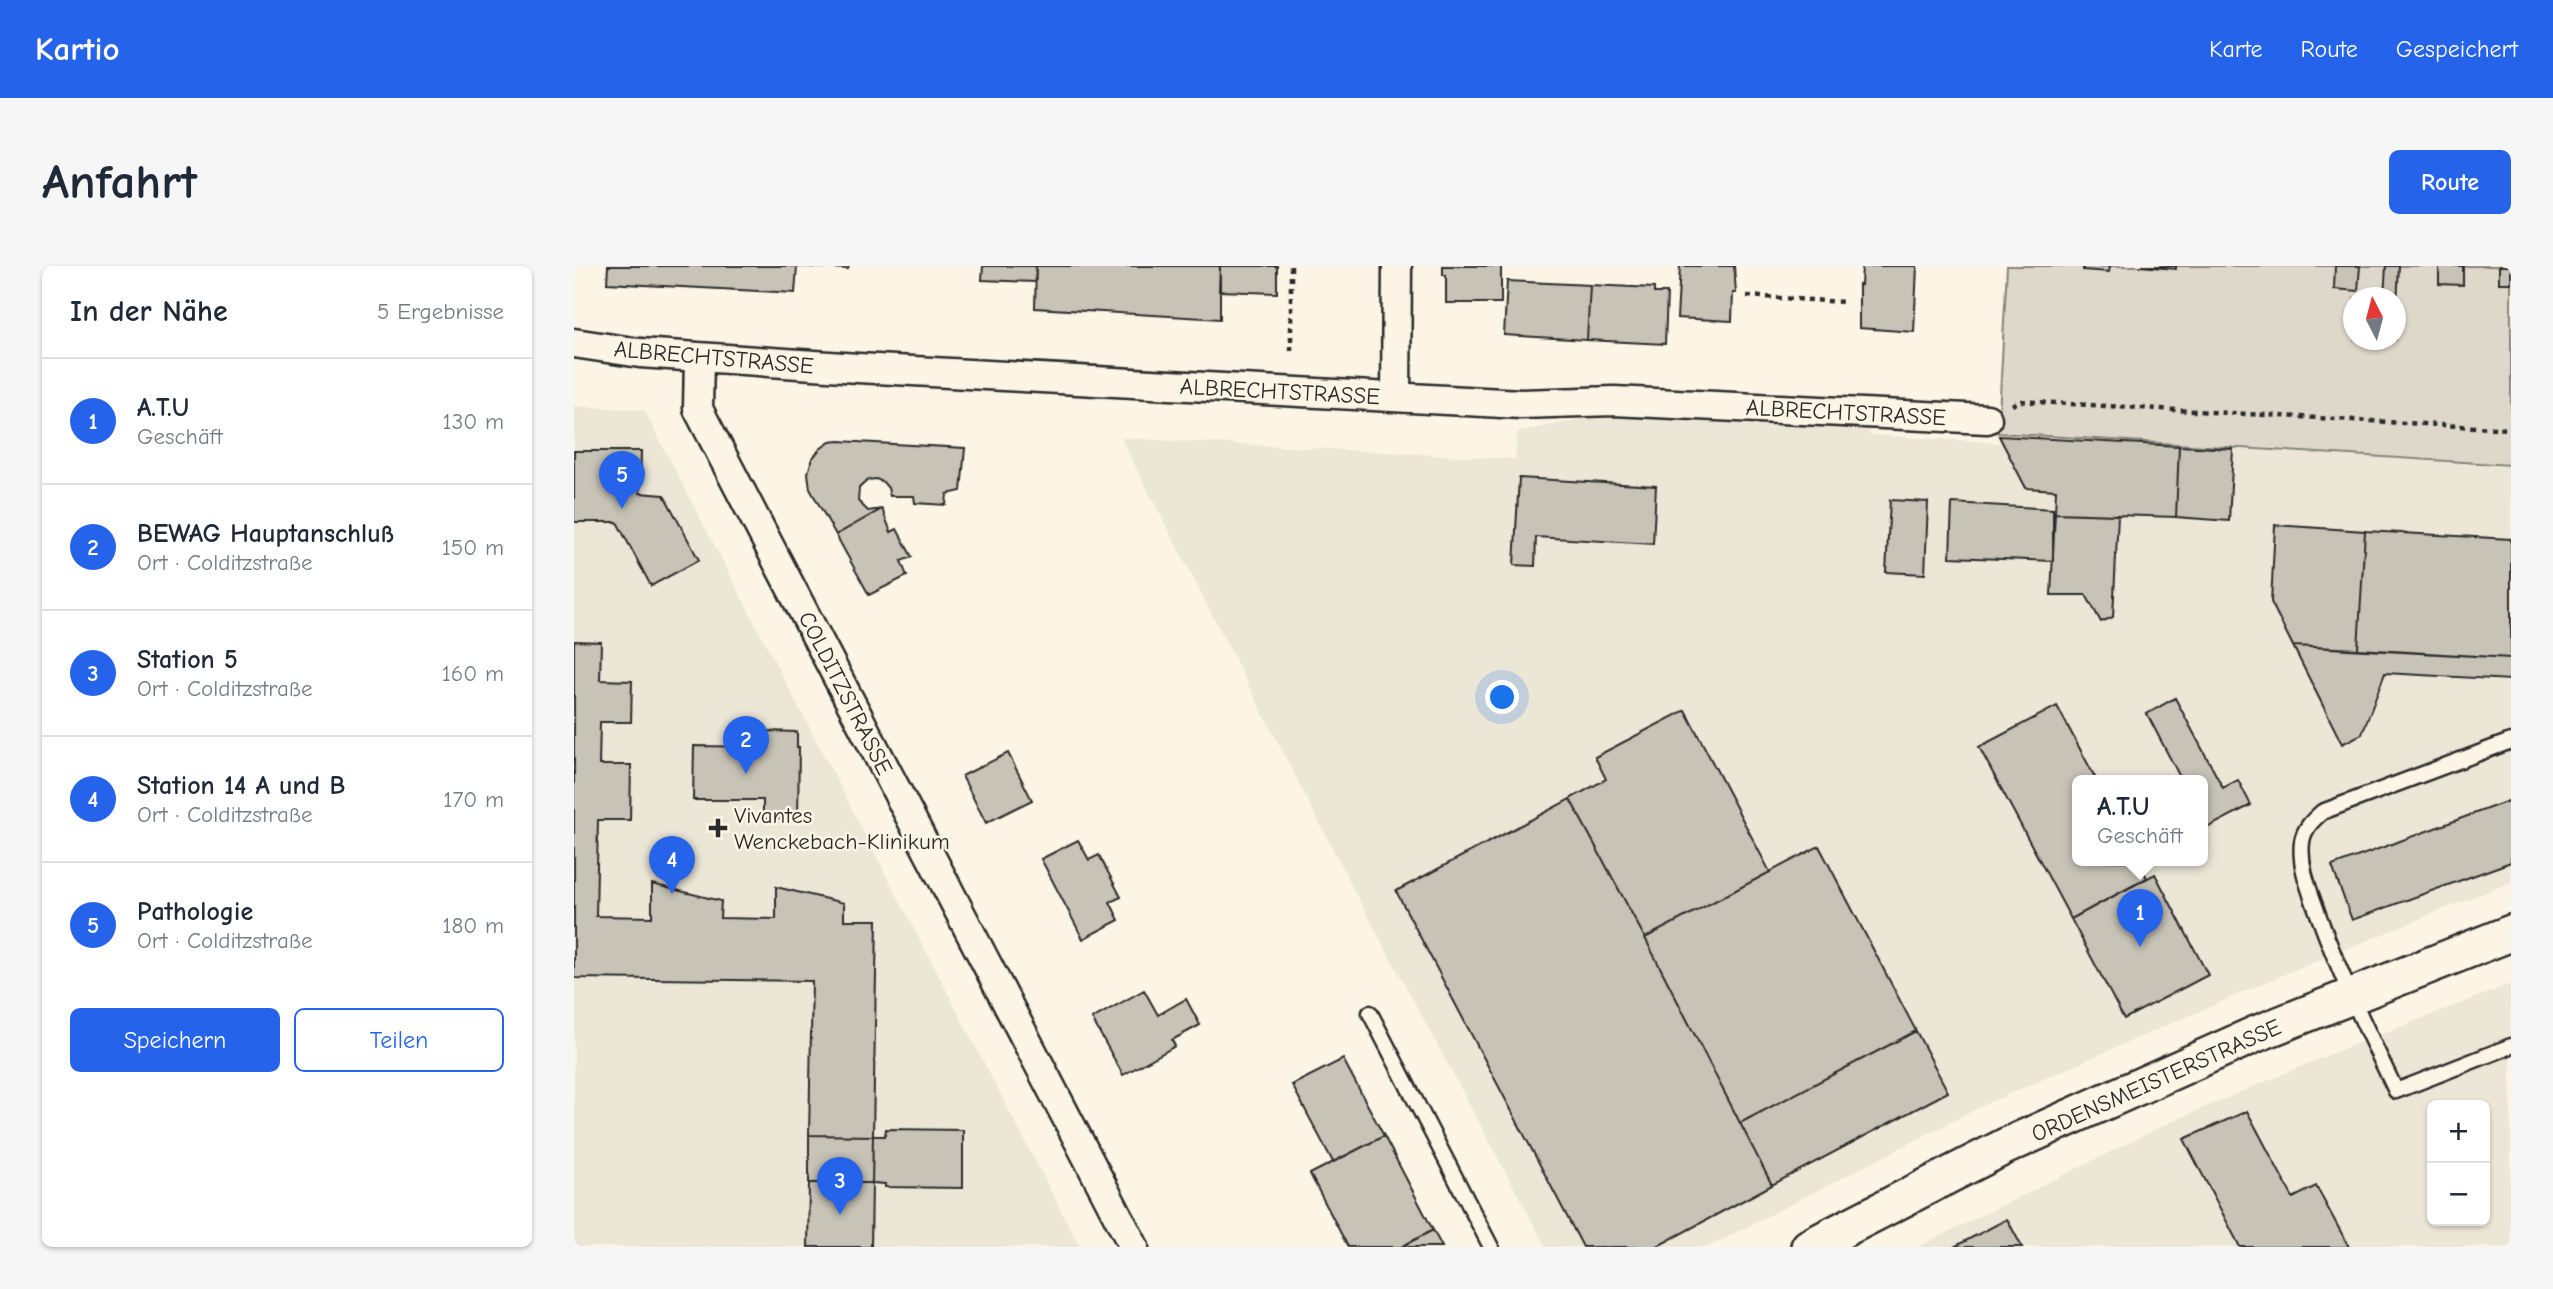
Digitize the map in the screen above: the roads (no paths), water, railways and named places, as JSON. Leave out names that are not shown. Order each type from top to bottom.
[{"type":"street","points":[[1396,397],[1397,266]]},
{"type":"street","name":"ALBRECHTSTRASSE","points":[[574,343],[640,353],[944,373],[1521,404],[1614,401],[1987,419]]},
{"type":"street","name":"COLDITZSTRASSE","points":[[699,357],[698,409],[1134,1247]]},
{"type":"street","name":"ORDENSMEISTERSTRASSE","points":[[1809,1247],[2006,1146],[2256,1034],[2511,933]]},
{"type":"lane","points":[[2511,741],[2322,812],[2309,824],[2302,838],[2305,876],[2350,996],[2396,1091],[2511,1046]]},
{"type":"lane","points":[[1370,1013],[1491,1247]]},
{"type":"place","name":"Pathologie","points":[[622,509]]},
{"type":"place","name":"BEWAG Hauptanschluß","points":[[746,774]]},
{"type":"place","name":"Vivantes Wenckebach-Klinikum","points":[[718,828]]},
{"type":"place","name":"Station 14 A und B","points":[[672,894]]},
{"type":"place","name":"A.T.U","points":[[2140,947]]},
{"type":"place","name":"Station 5","points":[[840,1215]]}]
